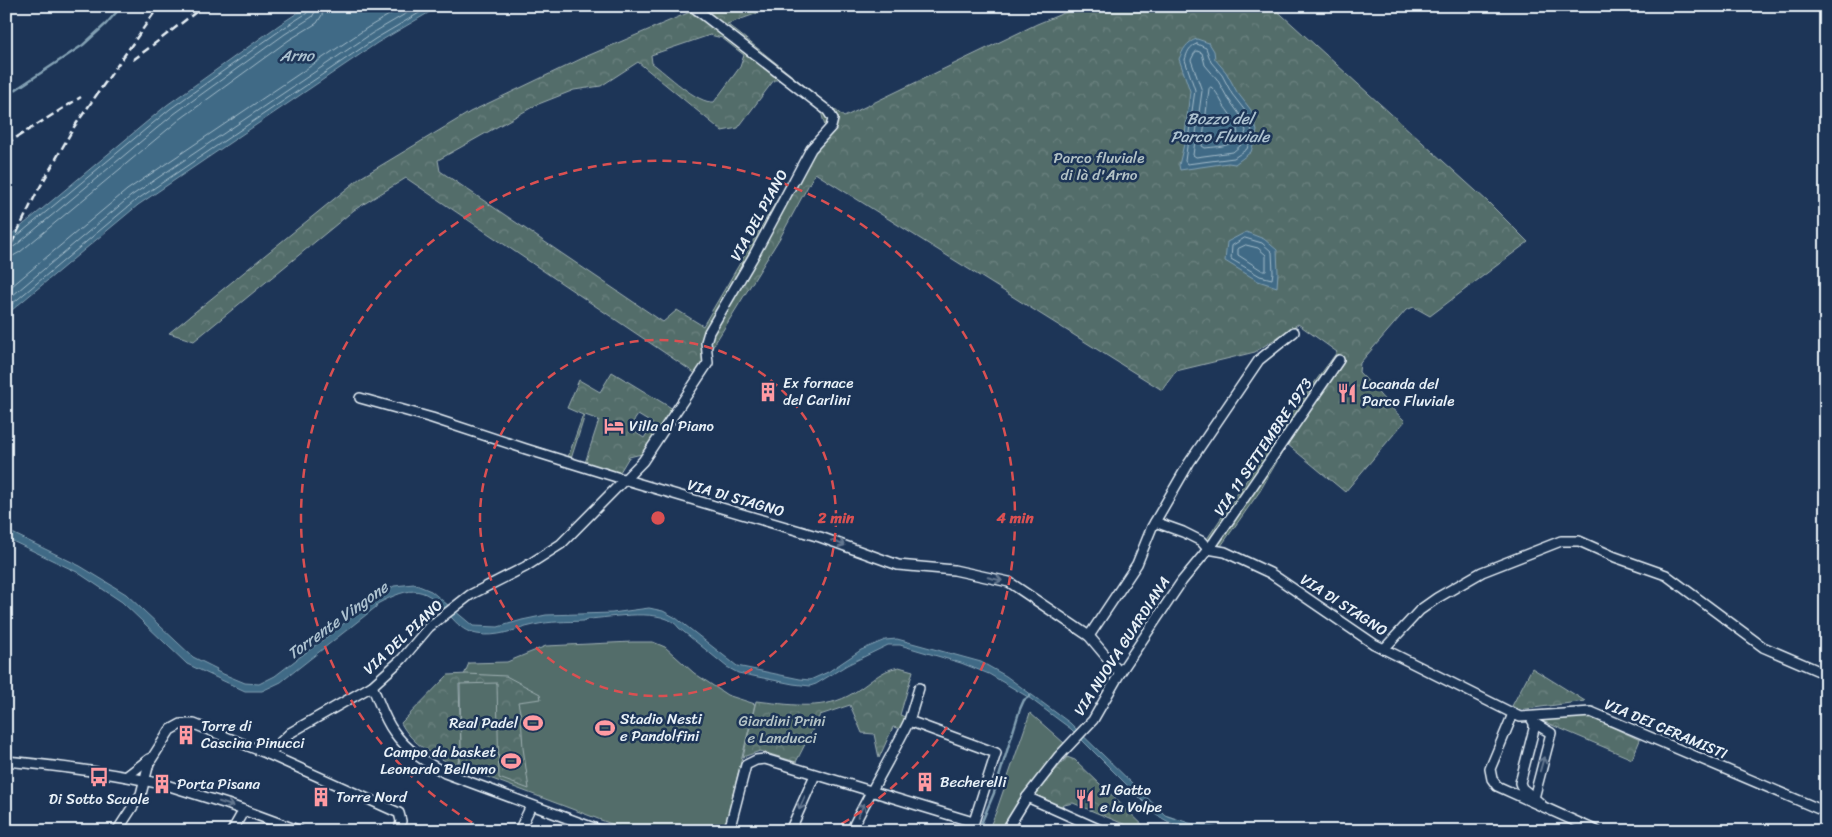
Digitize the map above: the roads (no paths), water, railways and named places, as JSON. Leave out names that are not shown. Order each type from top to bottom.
[{"type":"street","name":"VIA DEL PIANO","points":[[268,754],[290,733],[372,686],[402,659],[429,628],[464,600],[525,568],[561,544],[623,479],[643,461],[708,364],[706,342],[708,332],[753,257],[812,150],[831,127],[833,120],[828,111],[692,6]]},
{"type":"street","points":[[1089,636],[1137,564],[1155,522],[1189,463],[1259,360],[1294,332]]},
{"type":"street","name":"VIA 11 SETTEMBRE 1973","points":[[1208,549],[1339,360]]},
{"type":"street","points":[[360,398],[432,418],[526,450],[623,479]]},
{"type":"street","name":"VIA DI STAGNO","points":[[623,479],[820,537],[898,565],[954,570],[1009,582],[1089,636],[1120,673]]},
{"type":"street","name":"VIA DI STAGNO","points":[[1155,522],[1201,541],[1208,549],[1225,552],[1270,573],[1384,649],[1420,610],[1482,572],[1560,541],[1579,541],[1615,557],[1666,575],[1763,647],[1826,674]]},
{"type":"street","name":"VIA NUOVA GUARDIANA","points":[[1006,831],[1026,797],[1059,756],[1093,720],[1120,673],[1182,581],[1208,549]]},
{"type":"street","name":"VIA DEI CERAMISTI","points":[[1384,649],[1520,717],[1532,720],[1591,712],[1826,812]]},
{"type":"street","points":[[372,686],[392,730],[402,743],[423,760],[445,773],[602,831]]},
{"type":"street","points":[[851,831],[909,721],[919,688]]},
{"type":"street","points":[[1513,714],[1490,769],[1492,779],[1497,786],[1597,831]]},
{"type":"street","points":[[1534,798],[1552,733],[1532,720],[1520,783],[1522,788],[1544,808]]},
{"type":"street","points":[[727,831],[731,823],[746,765],[756,760],[765,759],[871,790],[972,826],[996,752],[909,721]]},
{"type":"street","points":[[127,776],[153,755],[170,730],[181,724],[194,724],[268,754],[399,813],[401,821],[399,831]]},
{"type":"street","points":[[117,831],[141,794],[153,755]]},
{"type":"street","points":[[6,761],[70,766],[145,779],[244,810],[296,830]]},
{"type":"street","points":[[790,831],[815,775]]},
{"type":"street","points":[[1026,797],[1101,830]]},
{"type":"street","points":[[519,831],[531,806]]},
{"type":"street","points":[[232,831],[244,810]]},
{"type":"water","name":"Arno","points":[[308,6],[440,6],[377,43],[138,205],[6,315],[6,239],[167,105]]},
{"type":"water","name":"Bozzo del Parco Fluviale","points":[[1197,39],[1209,43],[1214,51],[1215,59],[1251,110],[1257,131],[1251,152],[1235,164],[1228,163],[1180,170],[1179,165],[1184,144],[1190,91],[1179,59],[1188,44]]},
{"type":"water","points":[[1246,232],[1264,239],[1277,250],[1277,287],[1258,281],[1225,261],[1227,242]]},
{"type":"water","points":[[6,530],[80,566],[126,594],[193,657],[217,669],[216,671],[245,683],[259,684],[275,676],[394,586],[414,584],[431,591],[473,626],[498,627],[546,615],[612,613],[649,608],[663,611],[676,618],[737,666],[800,679],[810,680],[828,672],[861,650],[885,640],[897,639],[981,662],[1006,676],[1070,723],[1165,815],[1189,823],[1238,831],[1195,829],[1173,824],[1155,813],[1071,729],[1028,697],[989,674],[961,663],[900,645],[888,645],[810,686],[738,673],[727,667],[672,621],[662,617],[636,615],[546,623],[499,634],[484,635],[463,629],[443,607],[426,594],[409,591],[377,604],[376,607],[281,682],[262,691],[245,691],[187,664],[122,602],[77,572],[6,538]]},
{"type":"waterway","points":[[6,96],[83,45],[122,6]]},
{"type":"waterway","points":[[978,831],[994,793],[1020,709],[1024,700],[1030,696]]},
{"type":"railway","points":[[6,255],[36,194],[74,127],[159,6]]},
{"type":"railway","points":[[133,60],[204,6]]},
{"type":"railway","points":[[6,144],[81,97]]},
{"type":"place","name":"Ex fornace del Carlini","points":[[768,392]]},
{"type":"place","name":"Locanda del Parco Fluviale","points":[[1347,393]]},
{"type":"place","name":"Villa al Piano","points":[[614,426]]},
{"type":"place","name":"Real Padel","points":[[533,723]]},
{"type":"place","name":"Stadio Nesti e Pandolfini","points":[[605,728]]},
{"type":"place","name":"Torre di Cascina Pinucci","points":[[186,735]]},
{"type":"place","name":"Campo da basket Leonardo Bellomo","points":[[511,761]]},
{"type":"place","name":"Di Sotto Scuole","points":[[99,777]]},
{"type":"place","name":"Becherelli","points":[[925,782]]},
{"type":"place","name":"Porta Pisana","points":[[162,784]]},
{"type":"place","name":"Torre Nord","points":[[321,797]]},
{"type":"place","name":"Il Gatto e la Volpe","points":[[1085,799]]},
{"type":"park label","name":"Parco fluviale di là d'Arno","points":[[1099,166]]},
{"type":"park label","name":"Giardini Prini e Landucci","points":[[782,730]]},
{"type":"water label","name":"Torrente Vingone","points":[[337,620]]}]
